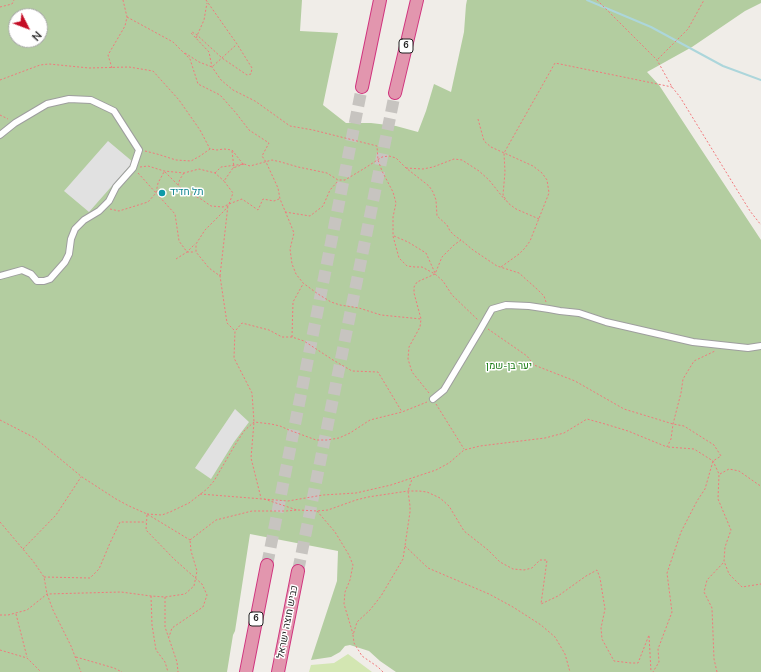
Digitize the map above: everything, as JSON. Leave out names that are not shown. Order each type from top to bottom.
[{"type":"highway","points":[[362,88],[380,0]]},
{"type":"highway","name":"6","points":[[395,93],[417,0]]},
{"type":"highway","name":"6","points":[[246,672],[267,565]]},
{"type":"highway","name":"כביש חוצה ישראל","points":[[278,672],[298,571]]},
{"type":"street","points":[[0,135],[15,123],[47,104],[69,99],[91,100],[114,111],[139,150],[133,168],[116,187],[109,201],[100,211],[84,220],[75,229],[71,239],[69,254],[65,262],[50,279],[37,281],[31,274],[22,270],[0,276]]},
{"type":"street","points":[[433,399],[444,390],[492,309],[506,305],[549,308],[579,313],[606,322],[693,342],[748,348],[761,346]]},
{"type":"path","points":[[0,7],[12,4],[14,0]]},
{"type":"path","points":[[112,68],[108,55],[125,26],[127,17],[123,0]]},
{"type":"path","points":[[206,0],[252,68],[251,74],[247,75],[222,58],[197,35],[193,32],[191,33],[209,52],[212,67],[221,80],[234,90],[255,101],[290,126],[313,130],[377,146],[378,160],[382,172],[394,192],[396,203],[393,216],[393,236],[399,258],[407,266],[422,267],[435,274],[443,281],[452,295],[483,325],[527,356],[534,366],[575,381],[624,409],[672,424],[684,426],[714,445],[721,456],[714,462],[705,489],[681,532],[667,573],[672,612],[658,649],[659,662],[652,672]]},
{"type":"path","points":[[597,0],[658,60],[672,87],[680,97],[750,211],[761,225]]},
{"type":"path","points":[[658,60],[688,29],[704,0]]},
{"type":"path","points":[[196,38],[204,20],[207,3]]},
{"type":"path","points":[[127,17],[173,42],[190,59],[198,84],[220,95],[249,130],[269,143],[262,156],[278,188],[280,199],[294,233],[290,249],[292,264],[296,274],[303,283],[331,302],[340,305],[359,308],[381,315],[421,319]]},
{"type":"path","points":[[212,67],[237,44]]},
{"type":"path","points":[[183,52],[199,62],[212,67]]},
{"type":"path","points":[[508,203],[503,195],[505,172],[504,153],[555,62],[672,87]]},
{"type":"path","points":[[0,80],[40,65],[49,64],[89,68],[129,67],[154,71],[179,100],[200,130],[210,149]]},
{"type":"path","points":[[0,115],[15,123]]},
{"type":"path","points":[[478,119],[484,141],[491,147],[533,166],[548,180],[549,193],[530,241],[525,248],[500,267]]},
{"type":"path","points":[[139,150],[176,160],[191,161],[210,149],[232,150],[244,164]]},
{"type":"path","points":[[232,150],[234,168]]},
{"type":"path","points":[[215,173],[221,167],[244,164],[250,166],[272,160],[327,173],[338,180],[345,180],[382,157],[389,156],[396,158],[429,186],[436,200],[437,216],[447,225],[455,236],[497,266],[519,273],[544,296],[549,308]]},
{"type":"path","points":[[406,168],[423,169],[454,159],[462,160],[480,171],[508,203],[516,209],[539,219]]},
{"type":"path","points":[[224,181],[234,168],[244,164]]},
{"type":"path","points":[[133,168],[148,166],[164,172],[184,173],[199,169],[215,173],[224,181],[233,194],[225,210],[205,230],[196,244],[176,259]]},
{"type":"path","points":[[133,168],[175,214],[179,241],[187,252]]},
{"type":"path","points":[[164,172],[184,191],[201,199],[211,206],[223,207],[242,199],[258,210],[263,199],[274,201],[280,199]]},
{"type":"path","points":[[103,207],[119,211],[148,202],[156,193],[158,183],[164,172]]},
{"type":"path","points":[[178,185],[184,173]]},
{"type":"path","points":[[286,212],[310,216],[322,206],[330,190],[338,180]]},
{"type":"path","points":[[229,204],[220,276],[227,323],[235,331]]},
{"type":"path","points":[[393,236],[408,242],[426,253],[435,274]]},
{"type":"path","points":[[461,240],[449,249],[442,257],[435,274],[418,282],[414,287],[414,293],[421,319],[420,327],[410,347],[408,359],[412,372],[427,390],[464,450]]},
{"type":"path","points":[[196,244],[196,252],[209,268],[220,276]]},
{"type":"path","points":[[187,252],[196,252]]},
{"type":"path","points":[[292,337],[293,302],[303,283]]},
{"type":"path","points":[[261,498],[251,458],[254,422],[252,393],[234,358],[235,331],[242,323],[269,330],[282,337],[292,337],[304,341],[352,371],[378,372],[402,412]]},
{"type":"path","points":[[668,447],[683,380],[694,361],[727,346]]},
{"type":"path","points":[[147,514],[162,515],[170,512],[189,503],[208,489],[244,431],[254,422],[280,426],[316,440],[327,440],[339,438],[350,433],[370,420],[402,412],[422,405],[433,399]]},
{"type":"path","points":[[200,494],[288,501],[323,495],[356,493],[391,485],[436,470],[449,464],[464,450],[480,446],[545,438],[564,433],[586,419],[628,431],[668,447],[694,449],[714,462],[719,474],[718,499],[732,530],[725,547],[724,561],[729,574],[742,587],[761,584]]},
{"type":"path","points":[[0,420],[35,438],[82,476],[116,498],[147,514],[190,540]]},
{"type":"path","points":[[719,474],[729,469],[739,471],[761,486]]},
{"type":"path","points":[[23,549],[56,515],[82,476]]},
{"type":"path","points":[[353,635],[357,622],[370,610],[381,596],[403,559],[410,512],[408,490],[412,478]]},
{"type":"path","points":[[190,540],[216,520],[252,511],[328,510],[362,498],[408,490],[427,492],[440,498],[449,506],[464,531],[488,550],[500,562],[513,569],[524,570],[532,568],[540,560],[547,560],[541,604],[558,596],[597,570],[600,578],[605,609],[601,628],[602,639],[614,661],[638,663],[649,635],[652,672]]},
{"type":"path","points":[[261,498],[298,510]]},
{"type":"path","points":[[317,511],[334,532],[349,555],[352,565],[350,580],[345,592],[344,604],[354,643],[362,656],[383,672]]},
{"type":"path","points":[[147,514],[146,530],[174,559],[202,584],[207,596],[203,607],[172,628],[169,637]]},
{"type":"path","points":[[0,522],[33,561],[44,578],[47,594],[71,646],[81,672]]},
{"type":"path","points":[[44,578],[90,578],[100,570],[120,522],[147,522]]},
{"type":"path","points":[[0,615],[27,610],[47,594],[120,592],[165,597],[185,594],[194,586],[197,570],[191,551],[190,540]]},
{"type":"path","points":[[405,546],[428,568],[489,594],[541,625],[555,637],[565,654],[570,672]]},
{"type":"path","points":[[717,672],[714,659],[712,608],[704,592],[707,580],[724,561]]},
{"type":"path","points":[[151,596],[152,624],[156,650],[165,662],[168,672]]},
{"type":"path","points":[[165,597],[165,627],[177,662],[178,672]]},
{"type":"path","points":[[16,613],[27,658]]},
{"type":"path","points":[[0,650],[27,658],[41,672]]},
{"type":"path","points":[[75,656],[114,668],[122,672]]},
{"type":"green space","name":"יער בן-שמן","points":[[0,0],[302,0],[300,31],[338,33],[323,105],[346,123],[371,123],[396,126],[418,132],[434,84],[451,92],[464,32],[467,0],[761,0],[761,3],[745,11],[692,47],[647,72],[659,85],[761,240],[761,672],[396,672],[369,651],[350,645],[345,646],[340,652],[331,657],[311,660],[337,581],[338,551],[250,534],[227,672],[0,672]]},
{"type":"green space","points":[[348,654],[372,672],[309,672],[311,665],[334,663]]},
{"type":"shaded area","points":[[108,141],[133,162],[89,212],[64,191]]},
{"type":"shaded area","points":[[235,409],[249,422],[234,442],[211,479],[195,468]]},
{"type":"waterway","points":[[587,0],[651,27],[723,66],[761,80]]},
{"type":"tunnel","points":[[267,565],[362,87]]},
{"type":"tunnel","points":[[298,571],[395,93]]},
{"type":"place","name":"תל חדיד","points":[[162,193]]}]
